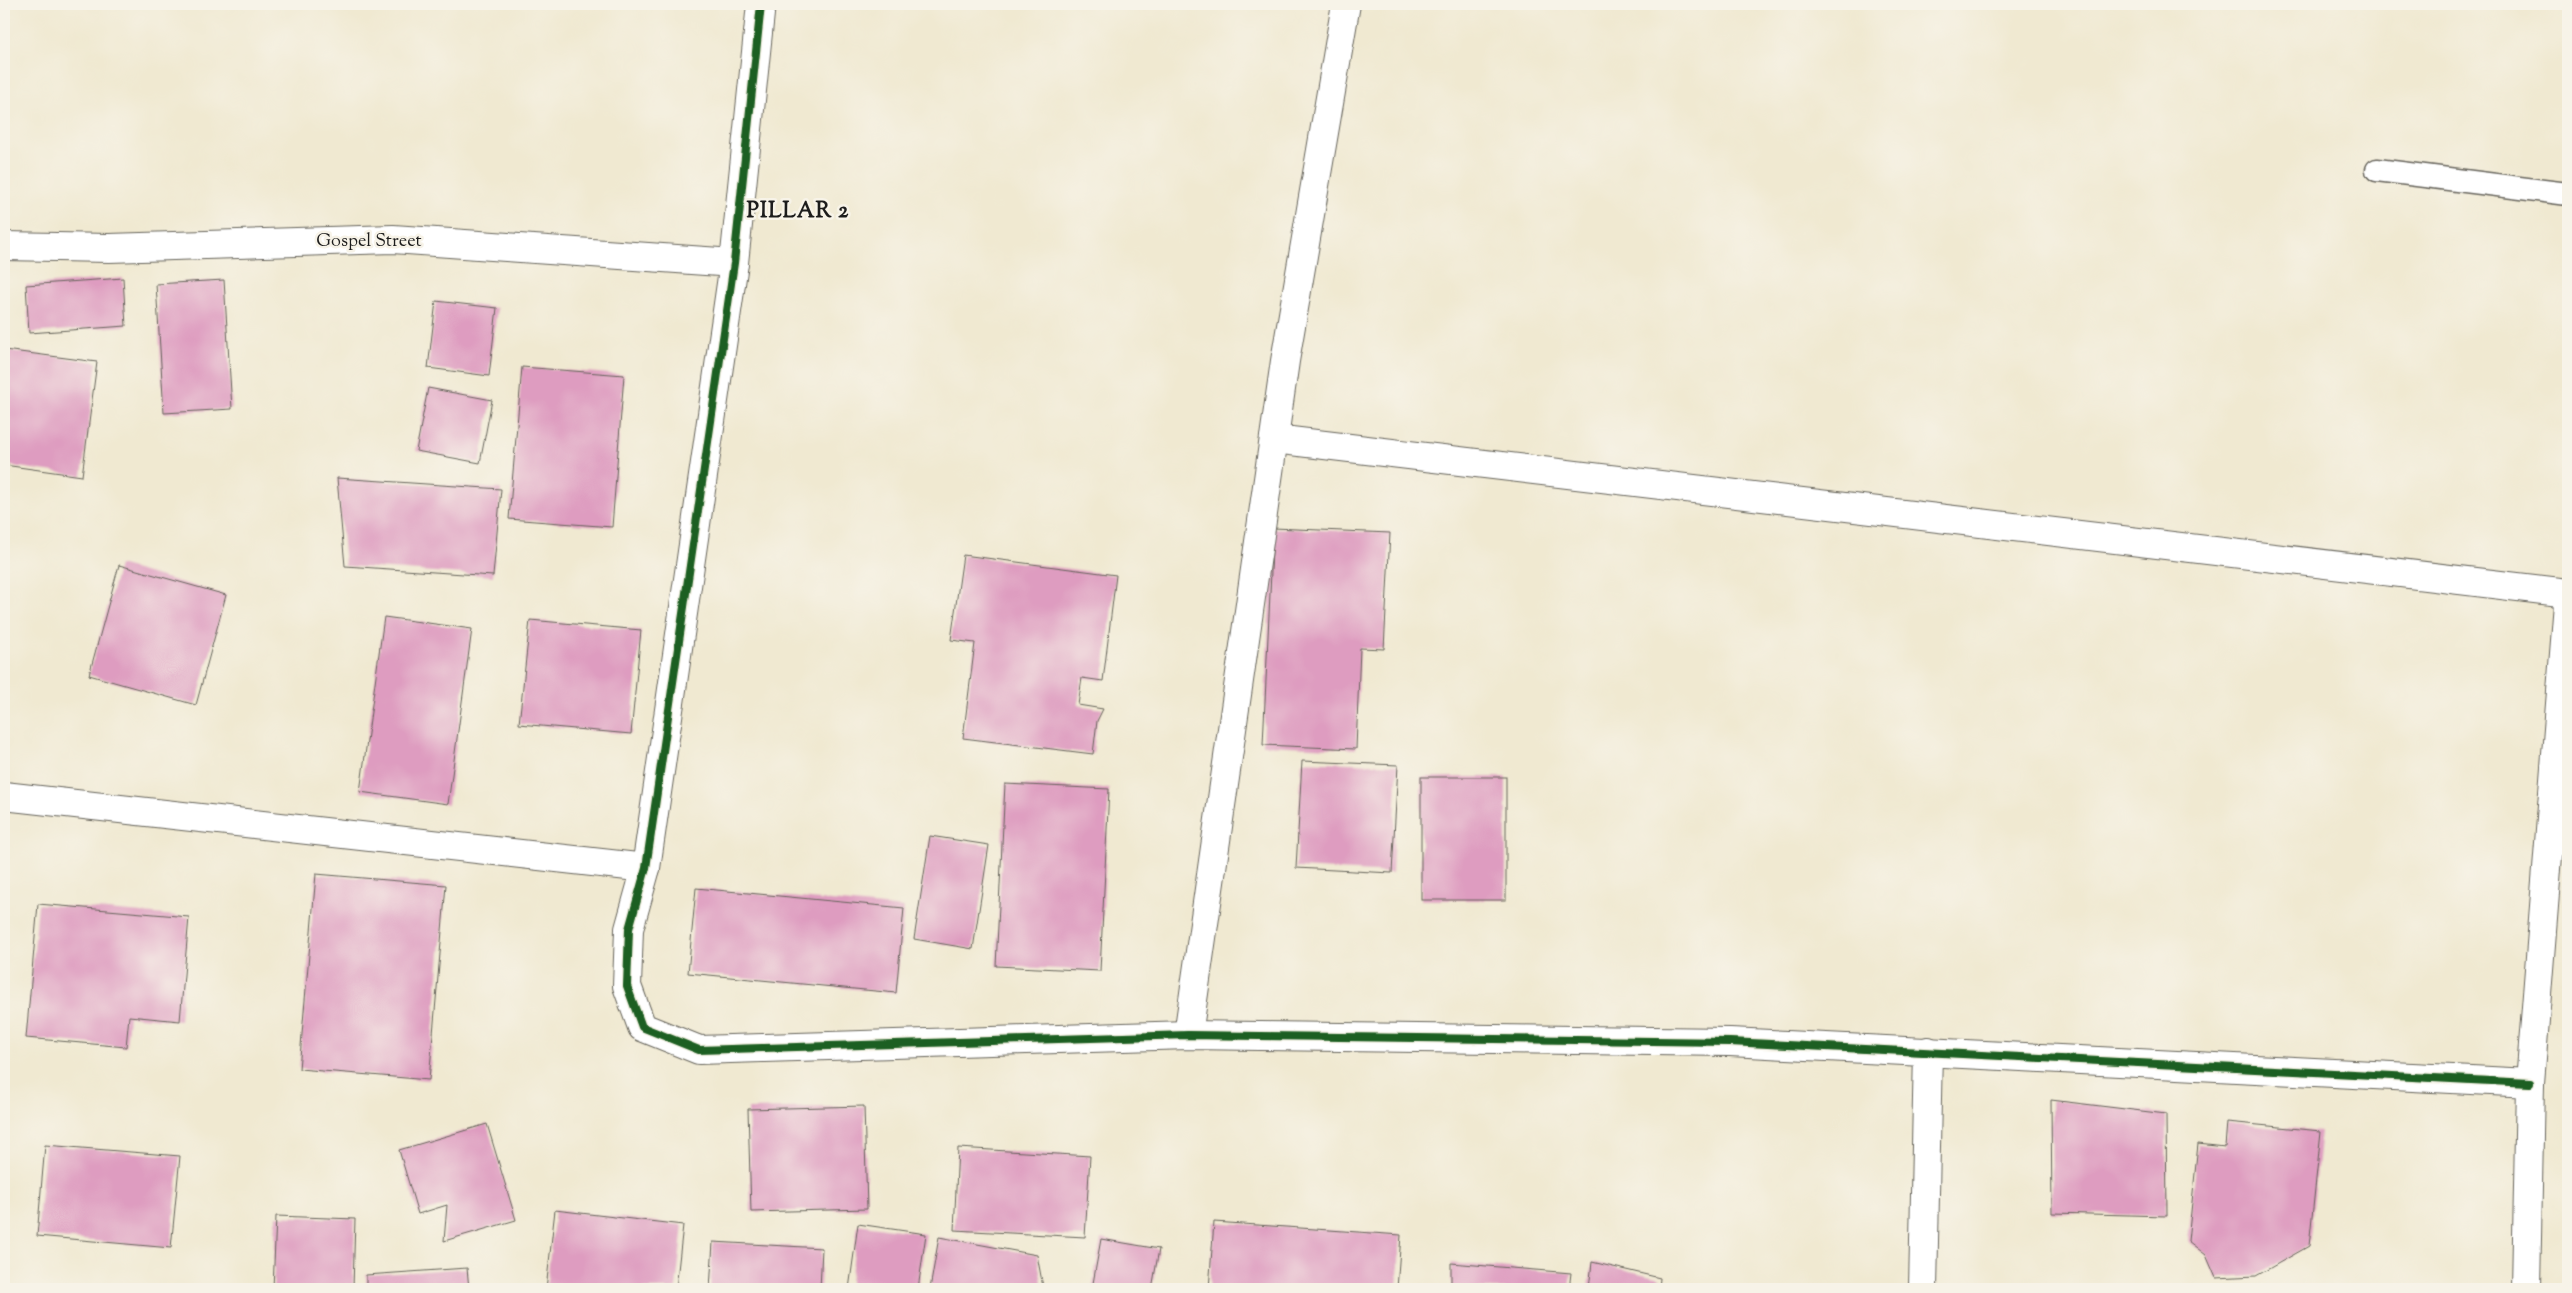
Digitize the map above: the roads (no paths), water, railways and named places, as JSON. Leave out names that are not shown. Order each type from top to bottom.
[{"type":"street","points":[[761,4],[734,263],[646,868],[630,929],[627,986],[642,1027],[699,1050],[1188,1035],[1730,1042],[2530,1083]]},
{"type":"street","points":[[1188,1035],[1274,439],[1346,4]]},
{"type":"street","name":"Gospel Street","points":[[4,246],[109,248],[393,240],[734,263]]},
{"type":"street","points":[[1274,439],[2568,593]]},
{"type":"street","points":[[2526,1289],[2530,1083],[2568,604]]},
{"type":"street","points":[[4,796],[646,868]]},
{"type":"street","points":[[1923,1289],[1928,1051]]},
{"type":"lane","points":[[2377,170],[2568,194]]},
{"type":"district","name":"PILLAR 2","points":[[798,212]]}]
